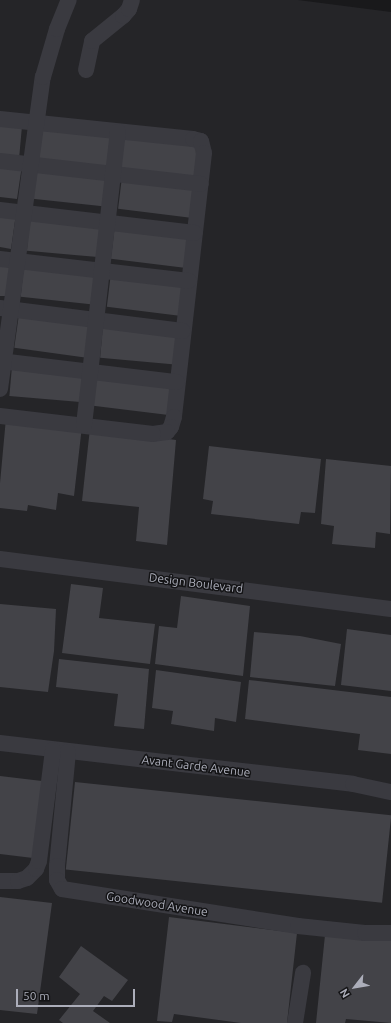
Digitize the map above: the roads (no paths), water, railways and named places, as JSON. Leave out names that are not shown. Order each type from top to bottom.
[{"type":"street","points":[[0,389],[5,309],[17,261],[43,77],[57,29],[69,0]]},
{"type":"street","points":[[86,70],[92,41],[123,16],[129,9],[132,0]]},
{"type":"street","points":[[0,119],[201,141],[204,153],[174,417],[167,432],[153,434],[0,416]]},
{"type":"street","points":[[84,425],[118,132]]},
{"type":"street","points":[[0,161],[201,184]]},
{"type":"street","points":[[0,210],[195,233]]},
{"type":"street","points":[[0,259],[189,281]]},
{"type":"street","points":[[5,309],[183,331]]},
{"type":"street","points":[[2,361],[177,382]]},
{"type":"street","name":"Design Boulevard","points":[[0,559],[391,609]]},
{"type":"street","name":"Avant Garde Avenue","points":[[0,743],[353,784],[391,792]]},
{"type":"street","points":[[0,881],[18,881],[27,878],[36,870],[61,751]]},
{"type":"street","name":"Goodwood Avenue","points":[[61,751],[57,880],[62,888],[298,926],[365,933],[391,933]]},
{"type":"street","points":[[295,1023],[303,973]]}]
